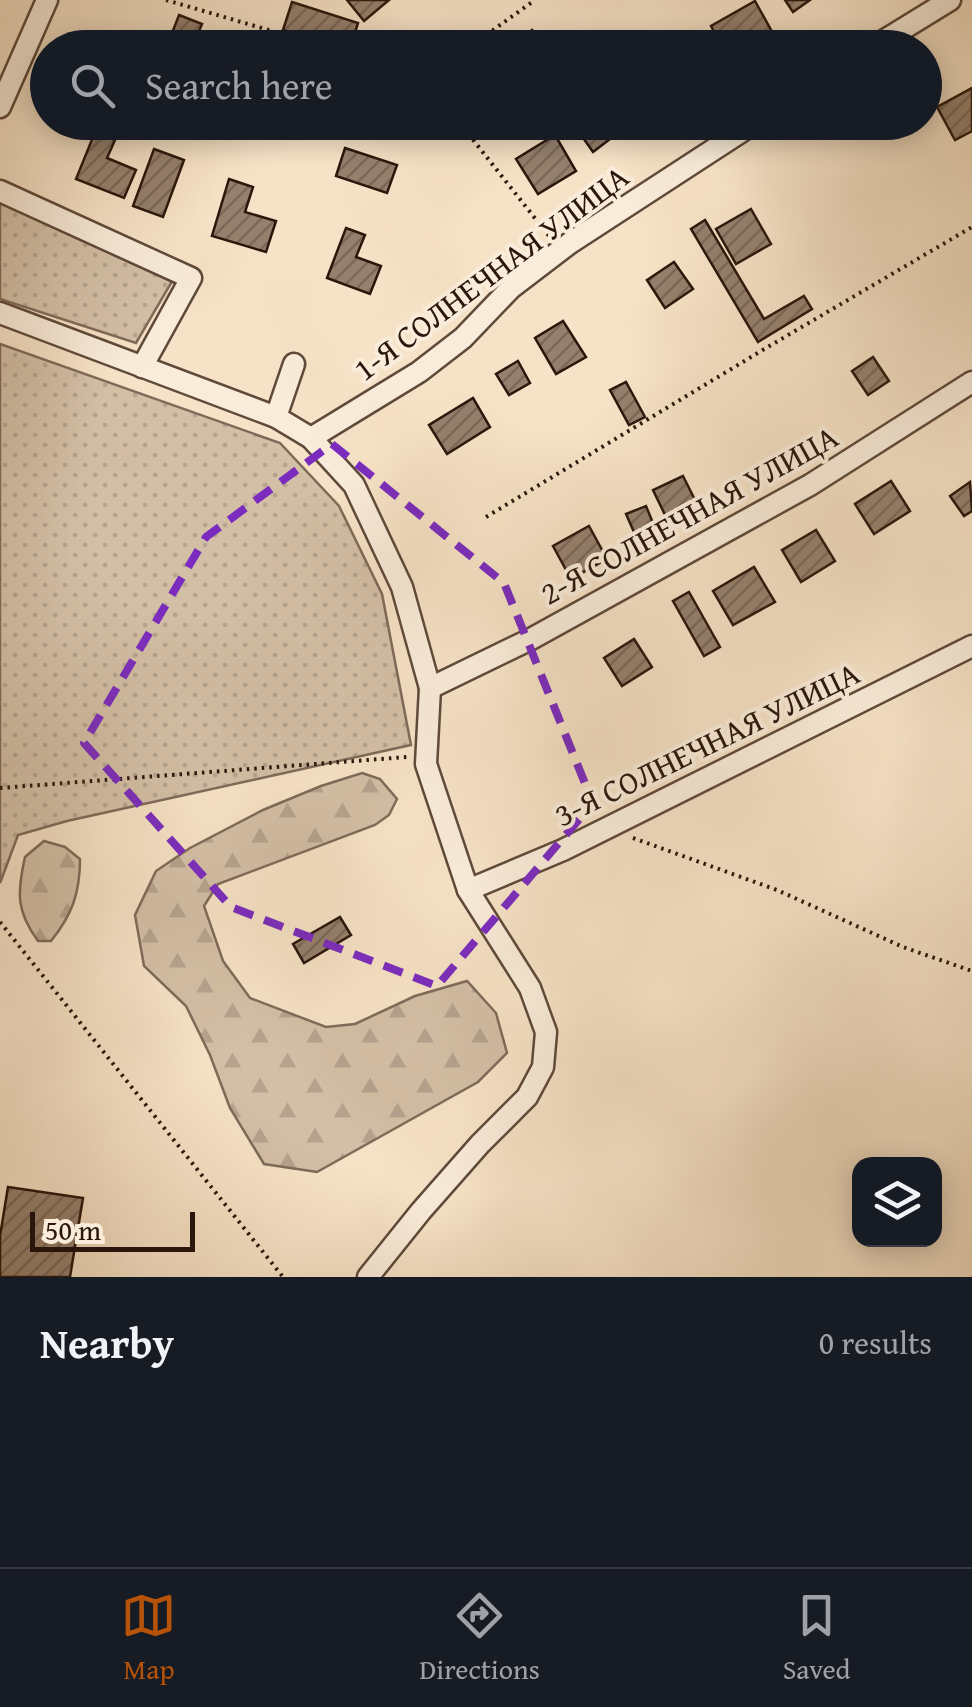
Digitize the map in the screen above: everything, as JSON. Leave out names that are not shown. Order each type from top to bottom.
[{"type":"street","points":[[33,30],[46,0]]},
{"type":"street","points":[[901,30],[950,0]]},
{"type":"street","points":[[0,106],[30,37]]},
{"type":"street","name":"1-Я СОЛНЕЧНАЯ УЛИЦА","points":[[310,438],[419,372],[462,338],[511,288],[560,250],[728,140]]},
{"type":"street","points":[[0,191],[192,278],[142,367]]},
{"type":"street","points":[[0,314],[276,417],[310,438],[354,486],[402,588],[430,688],[426,764],[468,890],[530,988],[546,1032],[543,1068],[527,1097],[444,1184],[368,1277]]},
{"type":"street","points":[[276,417],[294,364]]},
{"type":"street","name":"2-Я СОЛНЕЧНАЯ УЛИЦА","points":[[430,688],[531,638],[810,485],[972,382]]},
{"type":"street","name":"3-Я СОЛНЕЧНАЯ УЛИЦА","points":[[468,890],[563,850],[972,646]]},
{"type":"path","points":[[166,0],[268,30]]},
{"type":"path","points":[[493,30],[534,0]]},
{"type":"path","points":[[473,140],[560,250]]},
{"type":"path","points":[[486,517],[972,228]]},
{"type":"path","points":[[0,788],[427,755]]},
{"type":"path","points":[[606,828],[778,890],[902,947],[972,970]]},
{"type":"path","points":[[0,922],[283,1277]]},
{"type":"highlighted area","points":[[332,444],[504,583],[593,803],[437,986],[231,907],[84,743],[206,537]]},
{"type":"green space","points":[[0,202],[174,278],[136,343],[0,299]]},
{"type":"green space","points":[[0,344],[280,443],[339,506],[382,594],[411,745],[18,835],[0,883]]},
{"type":"green space","points":[[362,773],[380,779],[397,799],[389,815],[375,825],[218,884],[204,906],[223,961],[250,998],[326,1027],[355,1024],[415,996],[467,981],[496,1013],[507,1053],[478,1082],[317,1172],[264,1164],[230,1108],[186,1006],[144,966],[135,915],[156,871],[190,848],[263,810]]},
{"type":"green space","points":[[44,841],[65,847],[80,859],[73,903],[51,941],[38,941],[20,901],[25,857]]},
{"type":"building","points":[[347,0],[389,0],[364,21]]},
{"type":"building","points":[[785,0],[810,0],[793,12]]},
{"type":"building","points":[[755,1],[771,30],[713,30],[711,26]]},
{"type":"building","points":[[292,2],[358,23],[356,30],[283,30]]},
{"type":"building","points":[[179,15],[202,24],[200,30],[173,30]]},
{"type":"building","points":[[972,88],[972,131],[955,140],[942,116],[942,104]]},
{"type":"building","points":[[92,140],[115,140],[107,158],[136,170],[124,198],[76,179]]},
{"type":"building","points":[[547,140],[558,140],[576,171],[538,194],[516,159]]},
{"type":"building","points":[[585,140],[609,140],[593,152]]},
{"type":"building","points":[[345,148],[397,165],[387,193],[336,176]]},
{"type":"building","points":[[154,149],[184,160],[163,217],[133,206]]},
{"type":"building","points":[[229,179],[253,187],[245,212],[276,221],[266,252],[212,236]]},
{"type":"building","points":[[751,209],[771,244],[736,264],[716,229]]},
{"type":"building","points":[[705,220],[764,319],[804,296],[812,309],[758,342],[691,229]]},
{"type":"building","points":[[346,228],[365,235],[356,257],[381,266],[370,294],[327,278]]},
{"type":"building","points":[[674,262],[693,289],[665,308],[647,280]]},
{"type":"building","points":[[563,321],[586,357],[556,374],[535,338]]},
{"type":"building","points":[[873,357],[889,381],[868,395],[852,371]]},
{"type":"building","points":[[518,361],[530,383],[509,395],[496,374]]},
{"type":"building","points":[[626,382],[645,417],[629,425],[610,390]]},
{"type":"building","points":[[473,398],[490,427],[447,454],[429,425]]},
{"type":"building","points":[[683,476],[697,504],[667,519],[653,490]]},
{"type":"building","points":[[891,481],[910,511],[874,534],[855,504]]},
{"type":"building","points":[[970,482],[972,511],[964,516],[950,496]]},
{"type":"building","points":[[646,506],[657,533],[638,541],[626,514]]},
{"type":"building","points":[[589,526],[607,559],[571,579],[553,546]]},
{"type":"building","points":[[816,530],[835,561],[801,582],[782,550]]},
{"type":"building","points":[[754,567],[775,602],[733,625],[713,591]]},
{"type":"building","points":[[689,592],[720,647],[704,656],[673,601]]},
{"type":"building","points":[[634,639],[652,667],[622,686],[604,658]]},
{"type":"building","points":[[340,917],[351,935],[304,963],[293,944]]},
{"type":"building","points":[[8,1187],[83,1198],[70,1277],[0,1277],[0,1236]]}]
